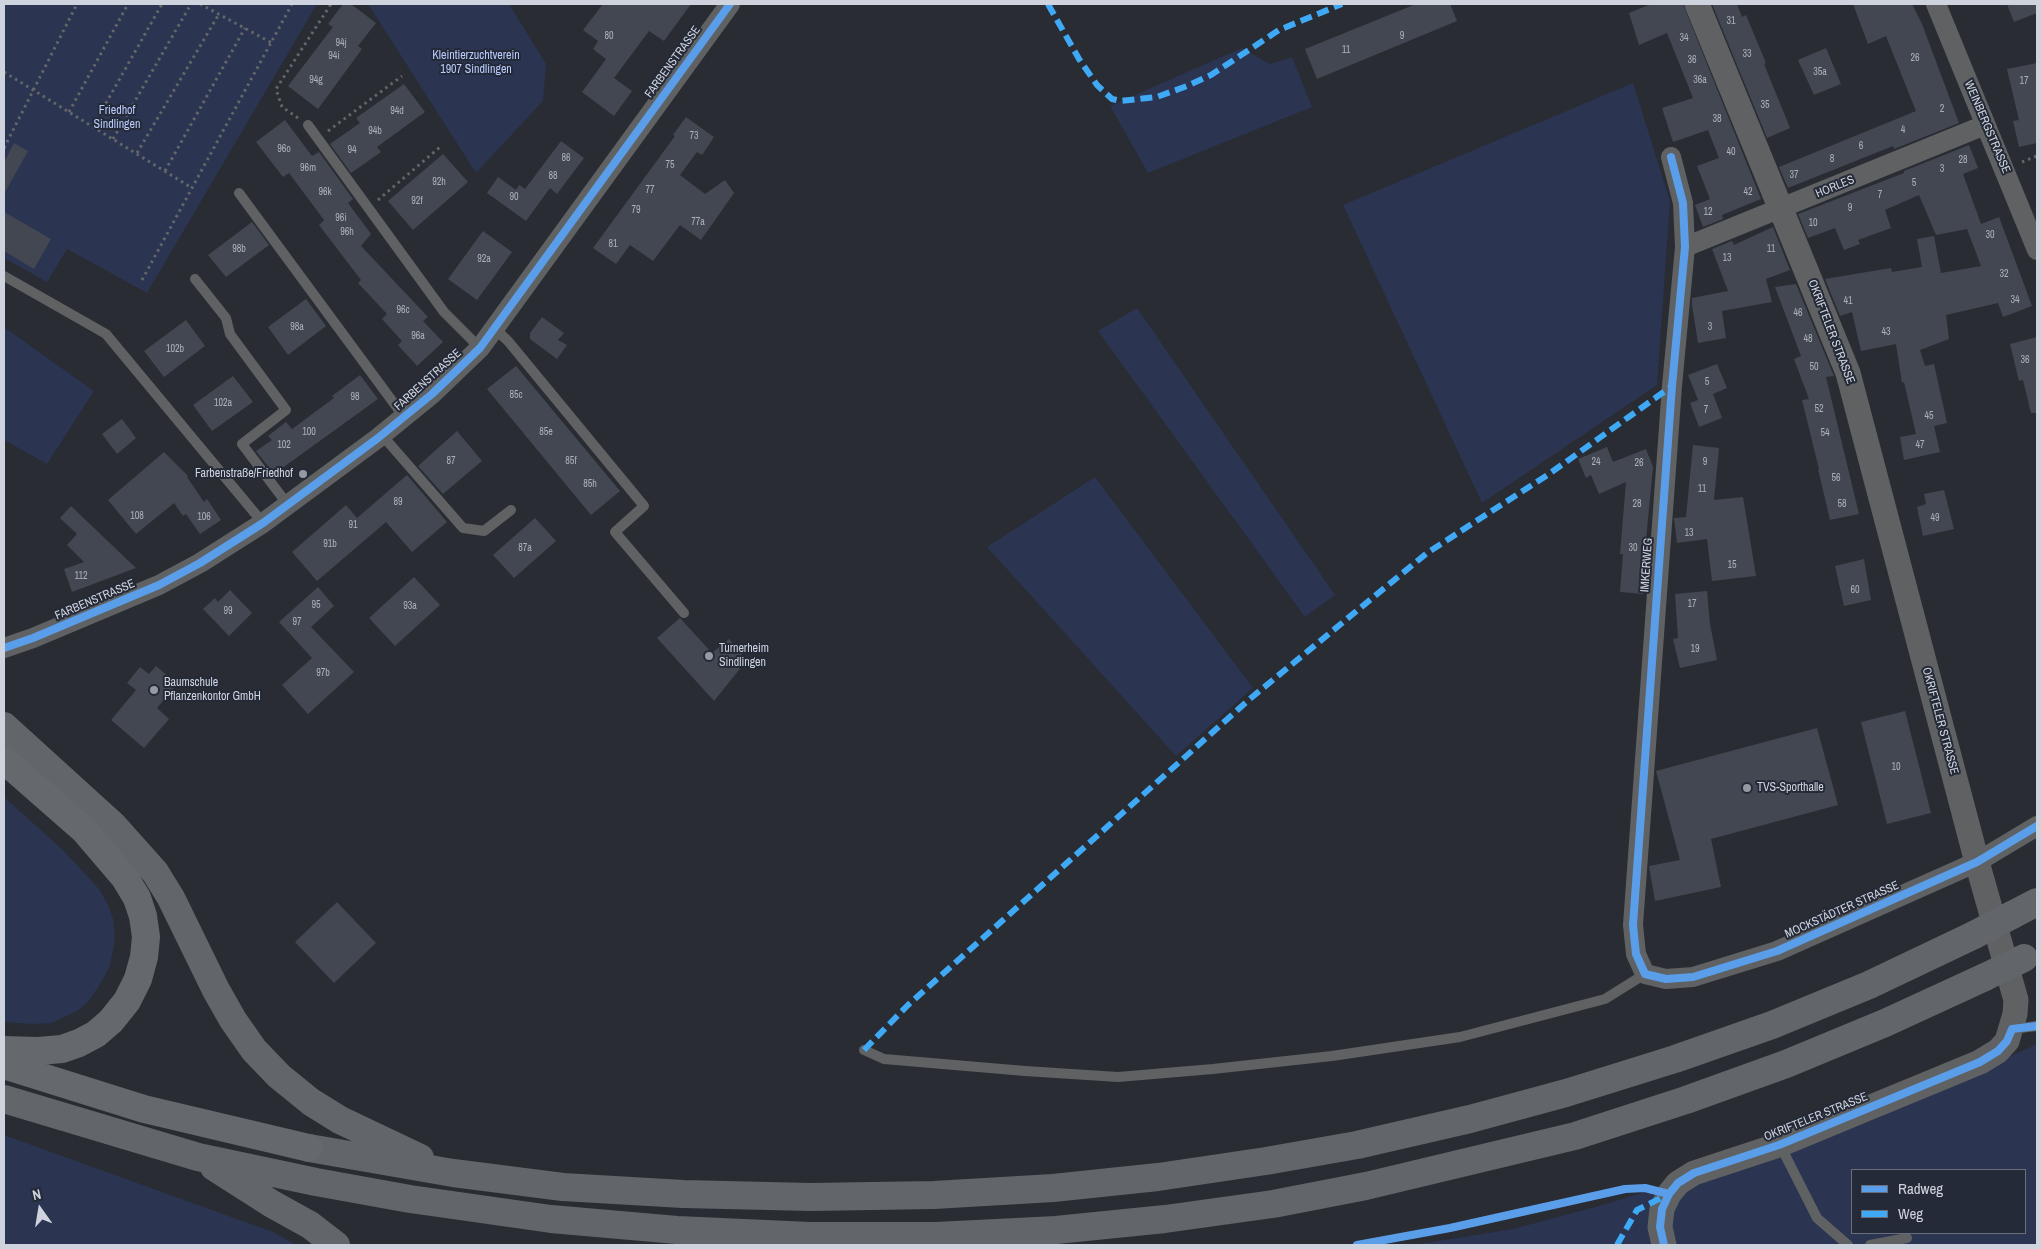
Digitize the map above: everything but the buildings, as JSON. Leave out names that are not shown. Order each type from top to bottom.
[{"type":"highway","points":[[4,726],[113,825],[155,872],[171,898],[216,990],[234,1020],[254,1050],[279,1076],[311,1102],[340,1120],[453,1173]]},
{"type":"highway","points":[[4,760],[84,830],[125,878],[137,898],[143,916],[146,937],[144,957],[138,979],[126,1001],[111,1021],[96,1034],[62,1049],[38,1051],[4,1050]]},
{"type":"highway","points":[[4,1065],[144,1109],[309,1148],[453,1173],[563,1187],[665,1193],[801,1197],[934,1195],[1053,1188],[1158,1177],[1357,1145],[1470,1119],[1566,1093],[1675,1060],[1772,1025],[1868,985],[1974,935],[2037,902]]},
{"type":"highway","points":[[4,1099],[198,1157],[316,1182],[410,1199],[551,1219],[677,1230],[810,1236],[936,1236],[1056,1230],[1165,1219],[1273,1204],[1366,1186],[1575,1136],[1686,1100],[1786,1064],[1885,1023],[2030,954]]},
{"type":"highway","points":[[198,1157],[272,1204],[310,1225],[336,1245]]},
{"type":"highway","points":[[739,1245],[810,1236]]},
{"type":"street","name":"FARBENSTRASSE","points":[[4,648],[159,585],[230,546],[382,435],[432,394],[480,348],[730,4]]},
{"type":"street","name":"OKRIFTELER STRASSE","points":[[1664,1245],[1660,1227],[1662,1209],[1669,1194],[1678,1182],[1694,1173],[1779,1144],[1980,1062],[1998,1051],[2007,1041],[2012,1029],[2016,1000],[1977,862],[1848,373],[1697,4]]},
{"type":"street","name":"WEINBERGSTRASSE","points":[[1936,4],[2037,250]]},
{"type":"street","name":"HORLES","points":[[1685,247],[1986,125]]},
{"type":"street","name":"IMKERWEG","points":[[1646,974],[1636,954],[1633,925],[1671,395],[1685,247],[1683,203],[1671,157]]},
{"type":"street","name":"MOCKSTÄDTER STRASSE","points":[[1646,974],[1666,979],[1693,977],[1777,951],[1977,862],[2037,826]]},
{"type":"lane","name":"FARBENSTRASSE","points":[[308,125],[444,312],[480,348]]},
{"type":"lane","name":"FARBENSTRASSE","points":[[239,193],[404,417]]},
{"type":"lane","points":[[4,276],[106,334],[262,523]]},
{"type":"lane","points":[[195,279],[226,318],[230,334],[286,410],[242,444],[288,505]]},
{"type":"lane","points":[[494,328],[508,341],[644,506],[615,532],[684,613]]},
{"type":"lane","points":[[382,435],[463,528],[484,531],[511,510]]},
{"type":"lane","points":[[864,1050],[884,1059],[1100,1076],[1118,1077],[1213,1070],[1332,1056],[1460,1037],[1605,999],[1646,974]]},
{"type":"lane","points":[[2012,1029],[2037,1026]]},
{"type":"lane","points":[[1779,1144],[1817,1218],[1848,1245]]},
{"type":"lane","points":[[1870,1245],[1907,1238]]},
{"type":"path","points":[[4,148],[77,4]]},
{"type":"path","points":[[70,112],[128,4]]},
{"type":"path","points":[[93,126],[162,4]]},
{"type":"path","points":[[112,139],[191,4]]},
{"type":"path","points":[[200,4],[272,43]]},
{"type":"path","points":[[142,280],[292,4]]},
{"type":"path","points":[[308,125],[282,107],[276,89],[331,4]]},
{"type":"path","points":[[137,153],[219,14]]},
{"type":"path","points":[[165,170],[245,28]]},
{"type":"path","points":[[4,72],[192,188]]},
{"type":"path","points":[[318,138],[402,76]]},
{"type":"path","points":[[368,208],[440,148]]},
{"type":"green space","name":"Friedhof Sindlingen","points":[[4,4],[317,4],[147,293],[67,249],[47,282],[4,258]]},
{"type":"green space","name":"Kleintierzuchtverein 1907 Sindlingen","points":[[368,4],[509,4],[546,64],[543,101],[476,173]]},
{"type":"green space","points":[[1242,48],[1270,64],[1292,57],[1312,107],[1148,173],[1110,106]]},
{"type":"green space","points":[[1633,83],[1670,201],[1657,385],[1482,503],[1343,205]]},
{"type":"green space","points":[[1137,308],[1335,595],[1305,617],[1098,331]]},
{"type":"green space","points":[[4,327],[94,391],[47,464],[4,440]]},
{"type":"green space","points":[[1095,477],[1253,688],[1176,756],[987,547]]},
{"type":"green space","points":[[4,797],[64,851],[99,889],[113,919],[115,936],[113,951],[109,968],[99,986],[87,1003],[77,1011],[52,1023],[4,1022]]},
{"type":"green space","points":[[2037,1044],[2037,1245],[1413,1245],[1513,1229],[1606,1204],[1866,1123]]},
{"type":"green space","points":[[4,1135],[273,1232],[296,1245],[4,1245]]},
{"type":"marked path","points":[[1048,4],[1079,59],[1097,85],[1112,99],[1121,101],[1157,97],[1187,86],[1211,75],[1279,30],[1342,4]]},
{"type":"marked path","points":[[864,1050],[908,1005],[1251,698],[1427,553],[1549,474],[1672,386]]},
{"type":"marked path","points":[[1617,1245],[1637,1210],[1669,1194]]},
{"type":"cycle path","points":[[4,648],[33,638],[159,585],[200,563],[263,523],[378,438],[432,394],[480,348],[730,4]]},
{"type":"cycle path","points":[[1671,157],[1683,203],[1685,247],[1672,386],[1633,925],[1636,954],[1645,974],[1666,979],[1693,977],[1777,951],[1977,862],[2037,826]]},
{"type":"cycle path","points":[[1664,1245],[1660,1227],[1662,1209],[1669,1194],[1678,1183],[1694,1173],[1779,1145],[1980,1062],[1998,1051],[2007,1041],[2012,1029],[2037,1026]]},
{"type":"cycle path","points":[[1357,1245],[1450,1228],[1625,1189],[1645,1188],[1669,1194]]},
{"type":"place","name":"Farbenstraße/Friedhof","points":[[303,474]]},
{"type":"place","name":"Turnerheim Sindlingen","points":[[709,656]]},
{"type":"place","name":"Baumschule Pflanzenkontor GmbH","points":[[154,690]]},
{"type":"place","name":"TVS-Sporthalle","points":[[1747,788]]}]
